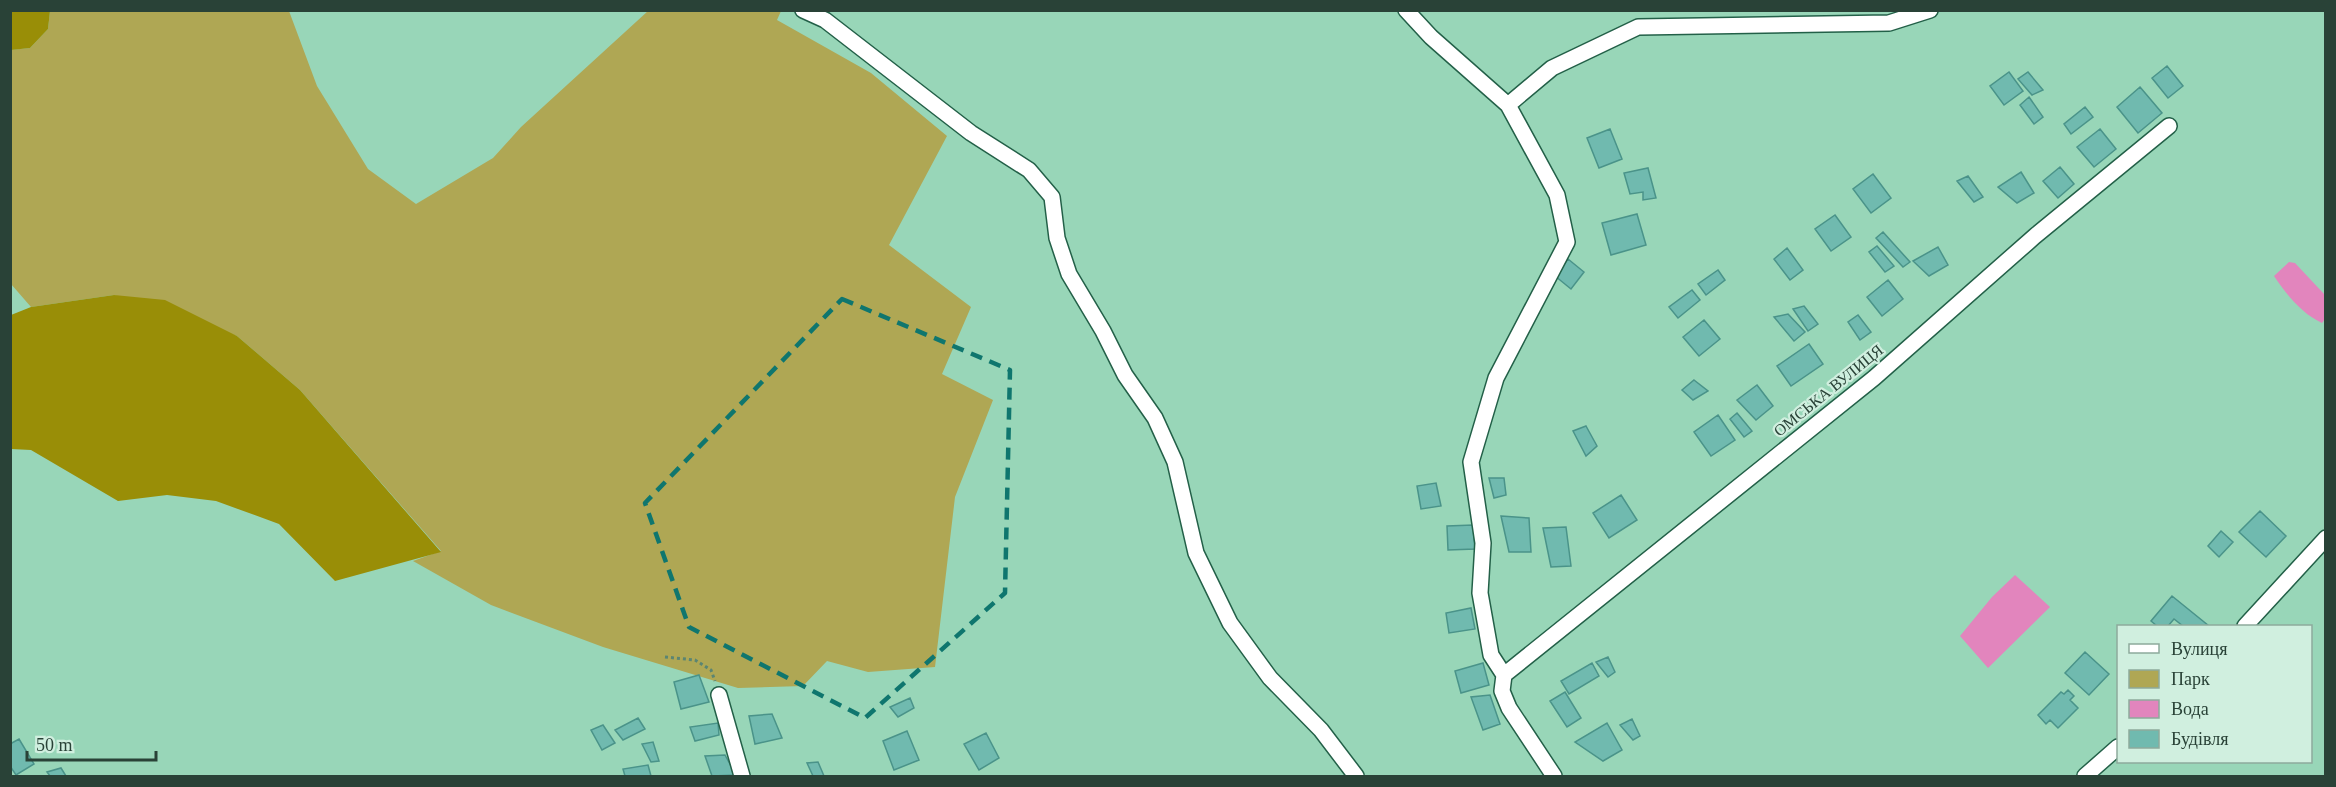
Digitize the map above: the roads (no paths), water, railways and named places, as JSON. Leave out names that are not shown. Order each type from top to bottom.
[{"type":"street","points":[[802,10],[825,20],[970,132],[1029,170],[1052,197],[1058,238],[1069,274],[1103,331],[1125,375],[1155,418],[1175,462],[1196,553],[1230,623],[1270,678],[1321,730],[1356,777]]},
{"type":"street","points":[[1406,10],[1431,37],[1508,105],[1557,195],[1567,242],[1496,378],[1471,462],[1483,543],[1480,593],[1491,655],[1504,675],[1502,691],[1509,708],[1554,777]]},
{"type":"street","points":[[1508,105],[1552,68],[1638,27],[1889,23],[1930,10]]},
{"type":"street","name":"ОМСЬКА ВУЛИЦЯ","points":[[1504,675],[1874,378],[2035,236],[2169,126]]},
{"type":"street","points":[[2247,625],[2325,538]]},
{"type":"street","points":[[719,695],[742,777]]},
{"type":"street","points":[[2085,777],[2117,748]]},
{"type":"water","points":[[2289,262],[2295,263],[2325,295],[2325,319],[2322,323],[2295,303],[2274,276]]},
{"type":"water","points":[[2015,575],[2050,607],[1988,668],[1960,636],[1992,597]]}]
